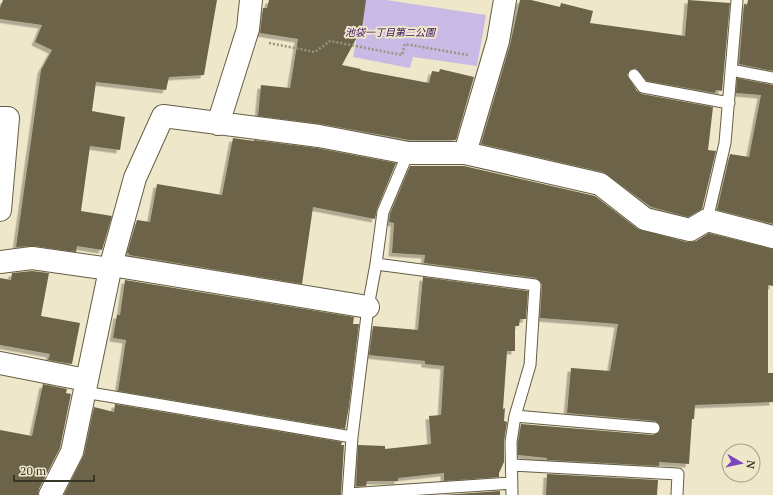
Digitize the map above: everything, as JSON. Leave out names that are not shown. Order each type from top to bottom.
[{"type":"street","points":[[218,124],[248,29],[251,0]]},
{"type":"street","points":[[465,153],[498,41],[505,0]]},
{"type":"street","points":[[50,495],[72,452],[111,267],[135,178],[163,116],[318,136],[408,153],[465,153],[600,184],[645,219],[690,230],[707,220],[773,237]]},
{"type":"street","points":[[0,118],[8,118],[0,210]]},
{"type":"street","points":[[0,262],[32,258],[111,267],[368,307]]},
{"type":"street","points":[[0,363],[85,386]]},
{"type":"lane","points":[[707,220],[725,143],[737,0]]},
{"type":"lane","points":[[731,70],[773,78]]},
{"type":"lane","points":[[634,75],[643,87],[728,102]]},
{"type":"lane","points":[[408,153],[383,212],[368,307],[352,438],[348,494],[512,483]]},
{"type":"lane","points":[[376,264],[534,285],[530,365],[515,416],[511,442],[512,495]]},
{"type":"lane","points":[[85,386],[352,438]]},
{"type":"lane","points":[[515,416],[654,428]]},
{"type":"lane","points":[[512,465],[678,474],[677,495]]},
{"type":"path","points":[[245,38],[315,52],[330,41],[402,55],[405,44],[493,59]]},
{"type":"green space","name":"池袋一丁目第二公園","points":[[364,0],[386,0],[486,15],[477,66],[413,57],[410,68],[353,57]]},
{"type":"building","points":[[3,0],[217,0],[204,75],[169,77],[166,90],[96,82],[92,111],[125,117],[120,150],[90,146],[81,211],[112,216],[102,250],[77,246],[76,252],[34,246],[16,247],[41,70],[52,50],[35,42],[42,25],[0,19],[0,8]]},
{"type":"building","points":[[269,0],[366,0],[362,28],[342,65],[361,69],[360,70],[429,83],[432,71],[439,72],[440,69],[474,77],[456,140],[409,140],[321,124],[258,116],[261,85],[290,88],[298,39],[260,33],[263,8],[267,8]]},
{"type":"building","points":[[520,0],[531,0],[560,7],[561,3],[593,11],[590,23],[685,36],[688,0],[730,3],[722,91],[716,90],[715,93],[647,81],[636,68],[630,70],[627,75],[637,91],[642,94],[713,107],[708,150],[716,151],[702,209],[688,217],[651,207],[603,172],[481,144],[510,45]]},
{"type":"building","points":[[748,0],[773,0],[773,71],[739,64],[744,4],[747,5]]},
{"type":"building","points":[[737,78],[773,85],[773,224],[717,210],[730,154],[749,157],[761,95],[736,93]]},
{"type":"building","points":[[233,138],[317,148],[396,163],[377,209],[375,219],[313,207],[302,284],[129,255],[129,253],[127,253],[137,220],[150,222],[157,184],[222,195]]},
{"type":"building","points":[[410,166],[464,166],[595,196],[638,229],[687,242],[696,241],[709,233],[773,249],[773,286],[768,285],[768,373],[773,373],[773,402],[695,405],[694,419],[692,419],[689,464],[659,462],[659,466],[547,460],[547,458],[518,455],[518,442],[521,424],[653,435],[659,432],[660,425],[655,421],[567,413],[571,368],[610,371],[618,324],[540,318],[542,285],[536,278],[424,263],[425,255],[392,253],[394,223],[389,222],[390,214]]},
{"type":"building","points":[[32,271],[49,273],[41,316],[80,323],[72,364],[48,360],[50,354],[0,345],[0,278],[11,280],[12,273]]},
{"type":"building","points":[[423,277],[528,291],[526,319],[520,319],[519,326],[515,326],[515,351],[507,351],[503,409],[505,408],[504,421],[507,422],[504,442],[504,462],[499,473],[499,477],[444,481],[444,473],[398,478],[398,481],[367,481],[366,486],[356,486],[358,445],[385,446],[385,449],[431,444],[429,416],[441,415],[444,366],[425,364],[425,361],[369,355],[373,326],[418,330]]},
{"type":"building","points":[[125,280],[354,317],[353,324],[359,324],[345,429],[118,391],[126,340],[113,338],[117,315],[120,315]]},
{"type":"building","points":[[43,384],[67,389],[66,393],[71,394],[60,448],[39,489],[38,495],[0,495],[0,430],[32,436]]},
{"type":"building","points":[[115,404],[342,442],[341,445],[344,445],[341,495],[64,495],[84,455],[94,407],[114,412]]},
{"type":"building","points":[[547,474],[658,480],[657,495],[546,495]]},
{"type":"building","points":[[500,491],[500,495],[443,495]]}]
